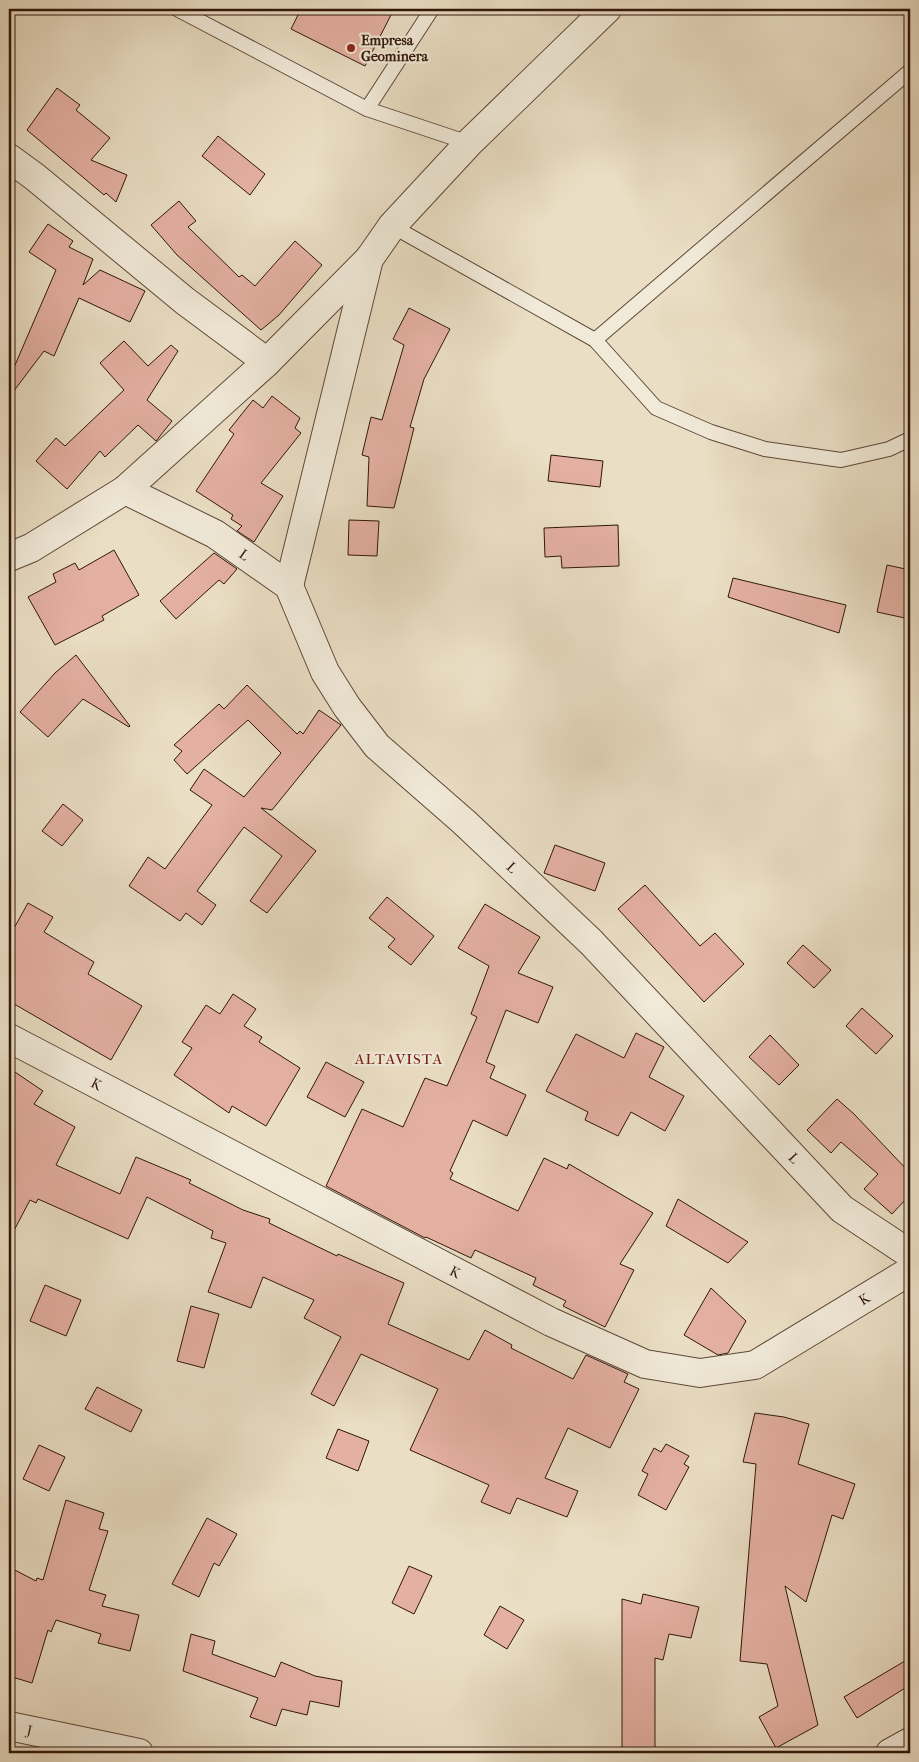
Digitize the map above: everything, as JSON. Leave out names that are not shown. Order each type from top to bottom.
[{"type":"street","points":[[9,557],[31,548],[125,490],[267,362],[369,259],[392,226],[470,143],[607,9]]},
{"type":"street","points":[[9,158],[35,176],[185,301],[267,362]]},
{"type":"street","points":[[289,586],[369,259]]},
{"type":"street","name":"L","points":[[125,490],[215,534],[289,586],[325,672],[347,708],[377,746],[464,822],[591,942],[842,1209],[910,1254]]},
{"type":"street","name":"K","points":[[9,1038],[552,1322],[645,1364],[700,1373],[755,1365],[910,1272]]},
{"type":"street","name":"J","points":[[9,1726],[139,1753]]},
{"type":"street","points":[[890,1753],[910,1742]]},
{"type":"lane","points":[[177,9],[367,109],[470,143]]},
{"type":"lane","points":[[367,109],[432,9]]},
{"type":"lane","points":[[595,340],[910,71]]},
{"type":"lane","points":[[392,226],[595,340],[656,408],[711,432],[766,449],[841,460],[889,449],[910,439]]},
{"type":"building","name":"Empresa Geominera","points":[[301,9],[394,9],[365,66],[291,29]]},
{"type":"building","points":[[57,88],[80,105],[76,110],[110,138],[91,160],[127,175],[116,202],[106,193],[104,195],[27,130]]},
{"type":"building","points":[[218,136],[265,174],[250,195],[202,156]]},
{"type":"building","points":[[179,201],[196,221],[188,227],[239,277],[242,275],[255,286],[295,241],[322,265],[279,315],[261,330],[177,255],[151,225]]},
{"type":"building","points":[[48,224],[73,241],[69,247],[93,259],[83,285],[100,270],[145,291],[130,322],[79,298],[54,356],[44,351],[13,392],[9,389],[9,379],[56,270],[29,252]]},
{"type":"building","points":[[409,308],[450,329],[424,379],[410,427],[414,428],[394,508],[367,506],[369,457],[362,455],[371,417],[382,420],[404,345],[393,339]]},
{"type":"building","points":[[124,341],[148,366],[171,345],[178,351],[147,400],[172,421],[156,441],[138,425],[105,457],[100,451],[67,489],[36,461],[56,438],[65,446],[124,390],[100,363]]},
{"type":"building","points":[[272,396],[300,418],[295,428],[301,433],[261,483],[283,496],[254,542],[237,531],[242,526],[231,519],[233,515],[196,491],[234,434],[229,430],[253,400],[263,408]]},
{"type":"building","points":[[551,455],[603,461],[600,487],[548,481]]},
{"type":"building","points":[[349,520],[379,521],[377,556],[348,555]]},
{"type":"building","points":[[618,525],[619,566],[562,568],[561,556],[545,557],[544,528]]},
{"type":"building","points":[[114,550],[139,595],[102,616],[104,620],[55,645],[28,597],[56,582],[53,574],[75,563],[79,570]]},
{"type":"building","points":[[214,553],[237,569],[224,584],[219,580],[176,619],[160,601]]},
{"type":"building","points":[[887,565],[910,570],[910,596],[905,618],[877,612]]},
{"type":"building","points":[[733,578],[846,605],[839,633],[728,597]]},
{"type":"building","points":[[76,655],[129,727],[83,699],[48,737],[20,712],[55,673]]},
{"type":"building","points":[[247,685],[297,734],[300,731],[303,734],[319,710],[341,725],[272,810],[261,808],[316,851],[267,913],[250,901],[282,856],[244,827],[197,891],[216,905],[202,925],[186,913],[180,921],[129,886],[148,857],[165,869],[212,805],[190,790],[204,769],[244,797],[281,753],[248,720],[187,774],[174,760],[182,751],[174,745],[219,704],[224,709]]},
{"type":"building","points":[[63,804],[83,820],[62,846],[42,831]]},
{"type":"building","points":[[555,845],[605,863],[595,891],[544,873]]},
{"type":"building","points":[[645,885],[700,946],[715,933],[744,964],[704,1002],[618,909]]},
{"type":"building","points":[[387,897],[434,936],[411,965],[388,947],[395,939],[369,918]]},
{"type":"building","points":[[28,903],[53,917],[44,932],[94,962],[88,974],[142,1006],[111,1060],[9,1001],[9,937]]},
{"type":"building","points":[[485,904],[540,937],[518,973],[553,987],[538,1023],[506,1010],[486,1062],[495,1066],[490,1078],[526,1095],[507,1136],[473,1120],[450,1171],[453,1173],[450,1179],[518,1211],[544,1158],[567,1169],[569,1164],[653,1213],[620,1264],[634,1270],[605,1327],[563,1306],[566,1301],[533,1285],[536,1278],[475,1250],[471,1258],[425,1238],[326,1186],[362,1109],[403,1127],[425,1078],[447,1086],[477,1017],[471,1014],[489,966],[458,948]]},
{"type":"building","points":[[803,945],[831,970],[814,988],[787,963]]},
{"type":"building","points":[[233,994],[256,1009],[244,1026],[262,1037],[259,1042],[300,1068],[266,1126],[232,1106],[229,1113],[174,1075],[192,1048],[182,1042],[206,1005],[220,1014]]},
{"type":"building","points":[[862,1008],[893,1036],[876,1054],[846,1026]]},
{"type":"building","points":[[636,1033],[664,1047],[649,1077],[684,1096],[665,1131],[631,1112],[618,1136],[585,1120],[588,1112],[546,1091],[576,1034],[624,1058]]},
{"type":"building","points":[[770,1035],[799,1065],[779,1085],[749,1057]]},
{"type":"building","points":[[326,1062],[364,1082],[345,1117],[307,1097]]},
{"type":"building","points":[[9,1068],[43,1091],[34,1104],[75,1127],[56,1165],[120,1194],[136,1157],[191,1180],[189,1183],[243,1210],[270,1219],[269,1223],[337,1256],[338,1254],[404,1283],[388,1324],[469,1360],[485,1330],[512,1345],[511,1348],[573,1379],[586,1355],[628,1374],[624,1382],[639,1389],[610,1448],[568,1428],[545,1478],[578,1491],[567,1517],[517,1498],[510,1514],[481,1502],[489,1485],[410,1450],[438,1389],[361,1354],[334,1406],[311,1394],[341,1337],[304,1318],[314,1300],[263,1277],[251,1308],[208,1292],[226,1243],[211,1238],[213,1231],[147,1197],[128,1239],[38,1199],[36,1203],[30,1200],[9,1240]]},
{"type":"building","points":[[837,1099],[854,1114],[910,1173],[910,1201],[907,1198],[892,1214],[864,1189],[878,1174],[841,1142],[831,1153],[807,1130]]},
{"type":"building","points":[[678,1199],[748,1242],[728,1263],[666,1226]]},
{"type":"building","points":[[45,1285],[81,1300],[66,1336],[30,1321]]},
{"type":"building","points":[[711,1288],[746,1321],[728,1353],[718,1355],[684,1335]]},
{"type":"building","points":[[191,1306],[219,1314],[204,1368],[177,1361]]},
{"type":"building","points":[[97,1387],[142,1410],[131,1432],[85,1409]]},
{"type":"building","points":[[755,1413],[784,1417],[809,1424],[798,1464],[855,1484],[843,1519],[832,1515],[806,1602],[785,1586],[818,1725],[776,1748],[759,1717],[778,1706],[767,1664],[740,1661],[756,1464],[743,1462]]},
{"type":"building","points":[[338,1429],[369,1441],[358,1471],[326,1458]]},
{"type":"building","points":[[666,1444],[689,1456],[684,1464],[689,1467],[666,1510],[638,1495],[648,1474],[642,1471],[654,1448],[661,1452]]},
{"type":"building","points":[[39,1445],[65,1457],[49,1491],[23,1479]]},
{"type":"building","points":[[66,1500],[104,1513],[99,1529],[108,1531],[89,1590],[106,1595],[102,1606],[139,1615],[130,1651],[98,1643],[101,1634],[56,1620],[51,1632],[48,1630],[32,1683],[9,1676],[9,1567],[36,1581],[37,1578],[43,1580]]},
{"type":"building","points":[[207,1518],[237,1534],[219,1566],[214,1563],[199,1597],[172,1584]]},
{"type":"building","points":[[409,1566],[432,1576],[414,1614],[392,1603]]},
{"type":"building","points":[[643,1594],[699,1607],[691,1638],[669,1634],[663,1660],[655,1658],[655,1753],[622,1753],[622,1599],[641,1604]]},
{"type":"building","points":[[500,1606],[524,1620],[507,1649],[484,1635]]},
{"type":"building","points":[[191,1634],[215,1641],[212,1654],[275,1677],[281,1662],[315,1676],[342,1681],[339,1707],[310,1701],[307,1715],[282,1709],[276,1726],[250,1717],[258,1698],[183,1671]]},
{"type":"building","points":[[910,1658],[910,1685],[857,1718],[844,1697]]},
{"type":"place","name":"Empresa Geominera","points":[[351,48]]},
{"type":"district","name":"ALTAVISTA","points":[[399,1059]]}]
